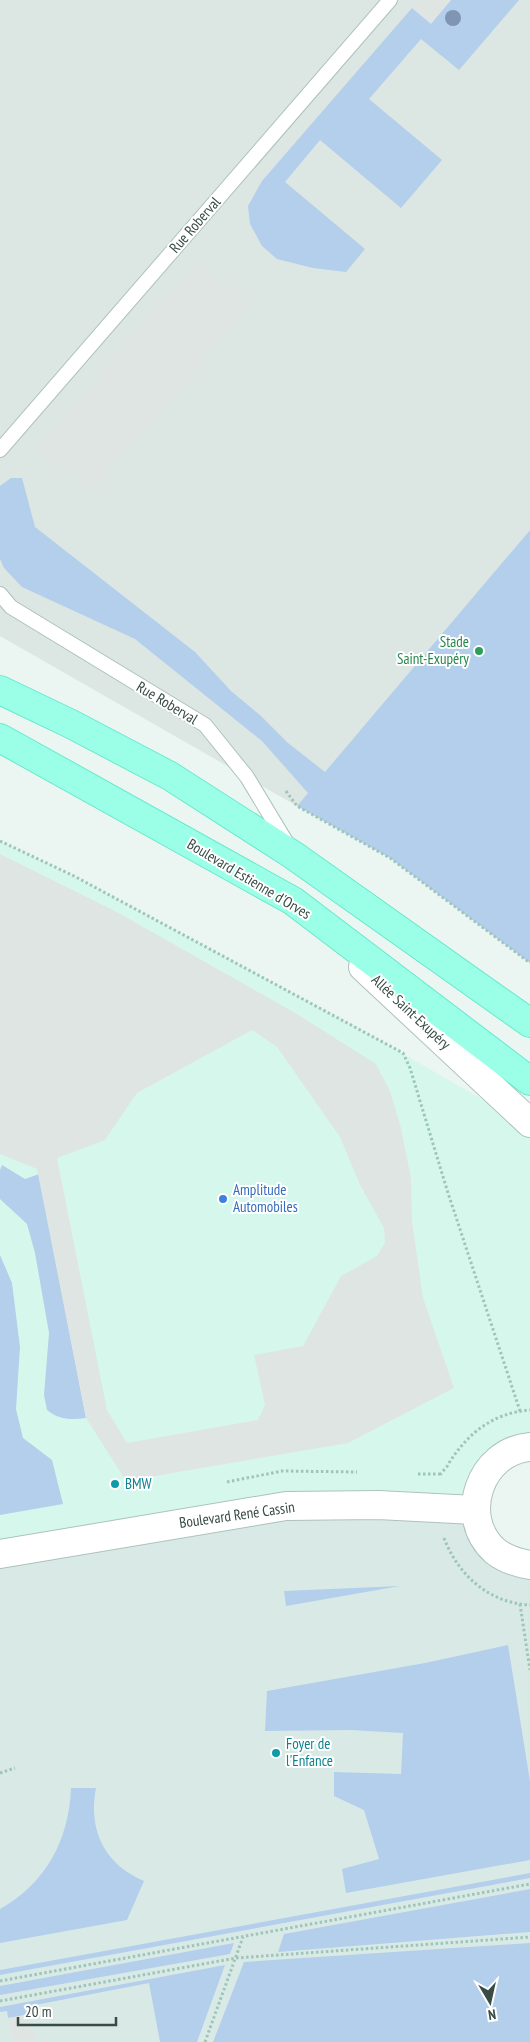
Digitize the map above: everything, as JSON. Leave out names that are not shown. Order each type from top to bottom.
[{"type":"main road","points":[[0,690],[71,724],[170,776],[293,855],[530,1023]]},
{"type":"main road","name":"Boulevard Estienne d'Orves","points":[[0,738],[293,901],[530,1080]]},
{"type":"street","name":"Allée Saint-Exupéry","points":[[293,901],[530,1122]]},
{"type":"street","points":[[530,1447],[521,1448],[502,1456],[487,1470],[478,1489],[475,1510],[481,1532],[495,1551],[514,1562],[530,1565]]},
{"type":"street","name":"Boulevard René Cassin","points":[[0,1554],[286,1506],[378,1505],[475,1510]]},
{"type":"lane","name":"Rue Roberval","points":[[0,450],[390,0]]},
{"type":"lane","name":"Rue Roberval","points":[[0,594],[11,607],[204,725],[248,777],[293,855]]},
{"type":"path","points":[[0,841],[74,876],[403,1053],[410,1068],[448,1193],[520,1411]]},
{"type":"path","points":[[520,1604],[530,1670]]},
{"type":"path","points":[[0,1773],[15,1768]]},
{"type":"path","points":[[0,1981],[530,1884]]},
{"type":"path","points":[[205,2042],[243,1936]]},
{"type":"path","points":[[0,2002],[236,1958],[530,1937]]},
{"type":"shaded area","points":[[0,0],[530,0],[530,530],[297,806],[0,636]]},
{"type":"shaded area","points":[[418,0],[451,0],[431,24],[412,8]]},
{"type":"shaded area","points":[[451,0],[519,0],[459,70],[421,39],[369,99],[442,160],[401,208],[320,140],[285,182],[365,249],[346,272],[313,268],[277,259],[262,246],[250,224],[248,206],[262,181],[412,8],[431,23]]},
{"type":"shaded area","points":[[197,259],[251,306],[91,493],[36,448]]},
{"type":"shaded area","name":"Stade Saint-Exupéry","points":[[11,478],[22,478],[35,527],[195,652],[231,691],[261,716],[288,743],[325,772],[530,530],[530,963],[390,858],[297,806],[308,793],[262,741],[135,639],[22,587],[4,568],[0,559],[0,486]]},
{"type":"shaded area","points":[[0,841],[74,876],[362,1030],[530,1127],[530,1447],[521,1448],[475,1510],[378,1505],[0,1554]]},
{"type":"shaded area","points":[[0,854],[115,911],[297,1014],[376,1064],[390,1091],[400,1124],[411,1178],[412,1221],[423,1298],[454,1388],[348,1443],[126,1481],[86,1418],[37,1169],[0,1154]],"holes":[[[252,1030],[277,1047],[340,1137],[360,1185],[384,1228],[385,1243],[377,1256],[341,1276],[303,1346],[254,1355],[265,1405],[258,1420],[127,1443],[107,1410],[57,1158],[105,1140],[137,1093]]]},
{"type":"shaded area","points":[[2,1165],[25,1179],[39,1174],[86,1418],[65,1418],[56,1416],[47,1410],[44,1395],[49,1333],[35,1253],[27,1224],[0,1199],[0,1170]]},
{"type":"shaded area","points":[[0,1255],[12,1283],[20,1347],[16,1409],[23,1438],[52,1460],[63,1504],[0,1515]]},
{"type":"shaded area","points":[[286,1506],[438,1507],[481,1532],[530,1565],[530,2042],[0,2042],[0,1554]]},
{"type":"shaded area","points":[[400,1586],[286,1606],[284,1591]]},
{"type":"shaded area","points":[[508,1645],[530,1781],[530,1860],[346,1893],[342,1869],[379,1859],[364,1810],[334,1796],[334,1772],[401,1774],[403,1733],[351,1730],[265,1731],[267,1691],[425,1663]]},
{"type":"shaded area","points":[[71,1788],[96,1788],[94,1818],[102,1844],[119,1865],[130,1874],[144,1881],[127,1920],[0,1943],[0,1909],[30,1886],[52,1858],[66,1825]]},
{"type":"shaded area","points":[[530,1873],[530,1878],[0,1975],[0,1970]]},
{"type":"shaded area","points":[[530,1889],[530,1932],[278,1952],[284,1934]]},
{"type":"shaded area","points":[[234,1943],[230,1954],[0,1995],[0,1986]]},
{"type":"shaded area","points":[[530,1943],[530,2042],[213,2042],[244,1962]]},
{"type":"shaded area","points":[[225,1965],[197,2042],[160,2042],[149,1983],[30,2006],[31,2014],[8,2018],[7,2011],[0,2012],[0,2007]]},
{"type":"shaded area","points":[[31,2014],[36,2042],[12,2042],[8,2018]]},
{"type":"place","name":"Stade Saint-Exupéry","points":[[479,651]]},
{"type":"place","name":"Amplitude Automobiles","points":[[223,1199]]},
{"type":"place","name":"BMW","points":[[115,1484]]},
{"type":"place","name":"Foyer de l'Enfance","points":[[276,1753]]}]
